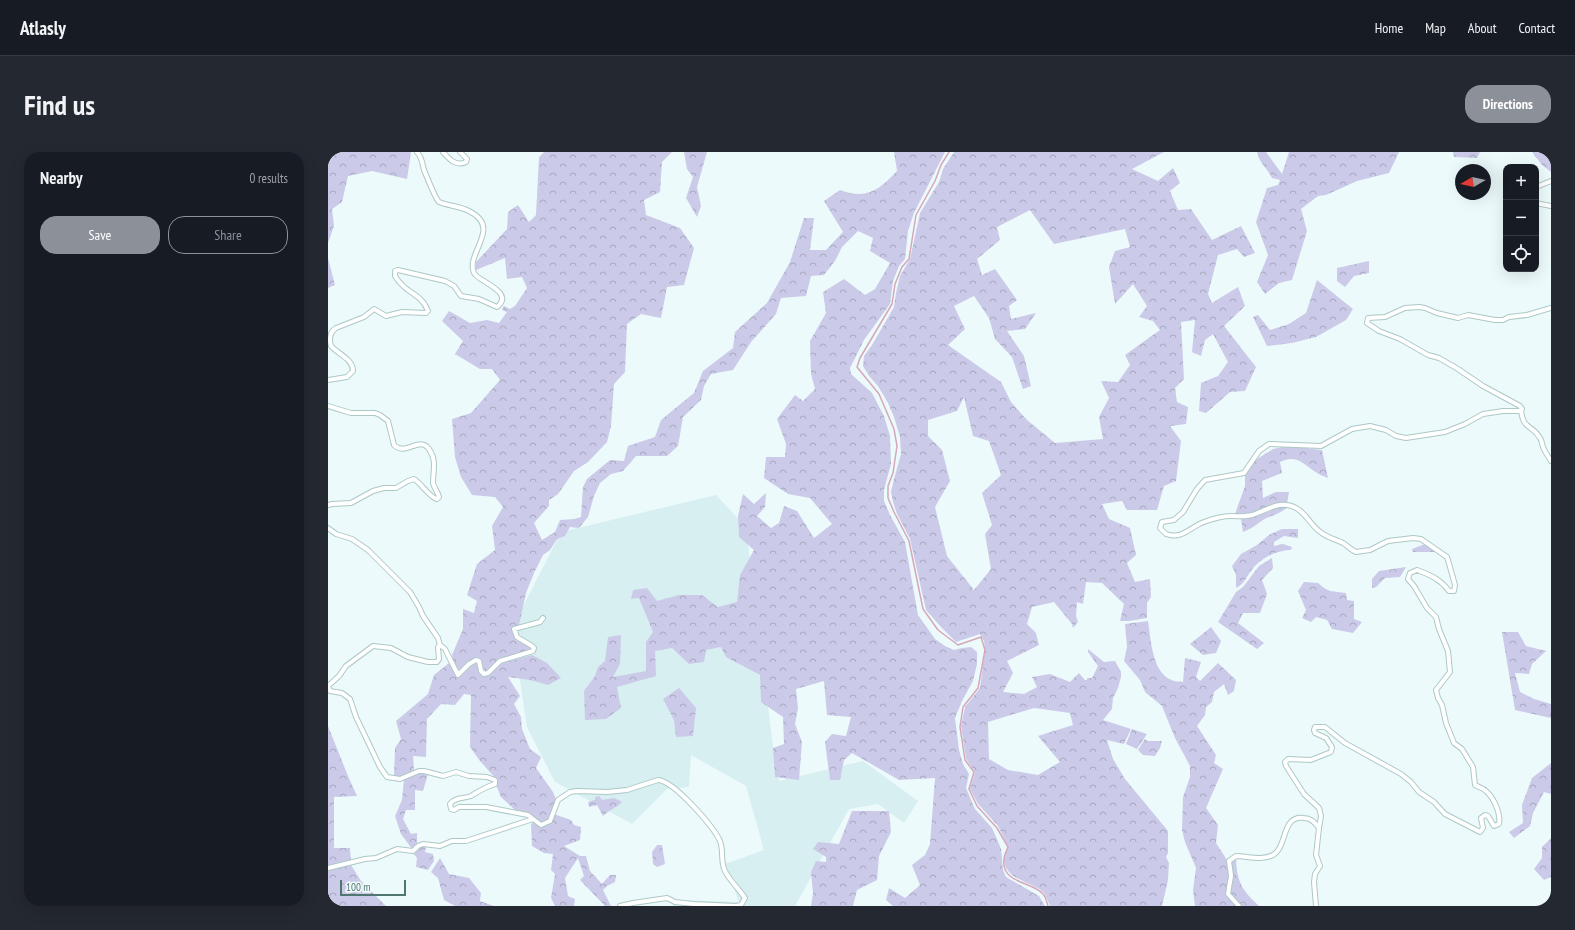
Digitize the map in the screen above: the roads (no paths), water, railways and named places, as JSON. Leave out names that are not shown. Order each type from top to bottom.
[{"type":"street","points":[[328,380],[348,377],[353,371],[353,366],[349,361],[336,352],[331,346],[331,336],[333,330],[364,317],[374,309],[386,316],[402,312],[426,313],[428,311],[421,299],[408,290],[395,276],[395,271],[398,270],[445,280],[454,286],[461,296],[479,299],[497,307],[501,302],[500,293],[496,288],[477,278],[474,274],[473,269],[476,254],[484,232],[482,224],[475,215],[468,210],[439,202],[424,170],[420,155],[417,152]]},
{"type":"street","points":[[443,152],[454,162],[462,164],[466,162],[467,158],[460,152]]},
{"type":"street","points":[[1539,186],[1551,181]]},
{"type":"street","points":[[1539,204],[1551,206]]},
{"type":"street","points":[[1551,308],[1527,315],[1514,316],[1503,320],[1495,320],[1468,316],[1458,318],[1436,313],[1425,308],[1413,307],[1405,308],[1385,317],[1370,317],[1367,320],[1369,326],[1400,339],[1421,352],[1440,358],[1483,386],[1520,406],[1522,409],[1522,420],[1541,439],[1551,461]]},
{"type":"street","points":[[328,406],[351,413],[375,413],[380,415],[388,422],[394,445],[401,450],[418,444],[426,446],[433,456],[435,472],[433,484],[439,497],[438,499],[433,498],[426,489],[414,479],[396,488],[384,488],[373,491],[351,503],[328,505]]},
{"type":"street","points":[[1316,906],[1314,882],[1315,874],[1320,866],[1316,855],[1321,811],[1316,803],[1304,794],[1285,762],[1288,759],[1311,760],[1332,752],[1332,747],[1326,738],[1315,733],[1315,727],[1326,727],[1356,749],[1401,774],[1411,782],[1419,792],[1430,798],[1440,810],[1452,818],[1480,832],[1483,828],[1481,818],[1485,815],[1488,816],[1494,826],[1499,824],[1496,806],[1486,791],[1475,785],[1473,767],[1462,749],[1454,743],[1446,724],[1442,705],[1436,690],[1450,672],[1448,651],[1438,629],[1436,617],[1427,608],[1408,579],[1410,573],[1417,570],[1438,579],[1449,591],[1454,591],[1455,585],[1447,557],[1426,542],[1413,538],[1388,540],[1370,550],[1356,552],[1343,543],[1320,532],[1299,509],[1282,504],[1250,516],[1231,516],[1211,520],[1197,525],[1182,535],[1177,536],[1166,534],[1160,528],[1161,524],[1162,522],[1174,520],[1183,512],[1197,489],[1205,480],[1244,473],[1259,451],[1269,444],[1321,446],[1352,429],[1370,426],[1386,430],[1396,436],[1406,438],[1445,432],[1484,414],[1503,411],[1521,411]]},
{"type":"street","points":[[328,528],[336,534],[352,539],[368,550],[410,592],[419,606],[422,616],[438,638],[440,645],[438,647],[439,659],[437,662],[428,662],[408,657],[391,648],[373,646],[346,666],[335,680],[330,683],[328,689],[330,691],[342,693],[350,699],[356,718],[380,767],[387,777],[400,779],[419,771],[443,776],[456,772],[469,776],[487,777],[495,780],[495,784],[477,791],[471,796],[454,800],[450,804],[451,809],[456,809],[459,807],[486,807],[528,815],[541,824],[550,821],[558,800],[570,792],[607,792],[627,790],[658,780],[663,780],[669,783],[696,809],[719,840],[721,846],[722,865],[726,873],[745,898],[741,905],[736,906],[675,902],[667,898],[620,906]]},
{"type":"street","points":[[440,645],[446,649],[458,675],[469,664],[476,660],[479,661],[481,671],[484,674],[488,673],[500,661],[533,651],[534,648],[532,646],[517,637],[514,629],[540,622],[543,618]]},
{"type":"street","points":[[1238,906],[1228,894],[1232,876],[1230,861],[1232,858],[1242,856],[1262,858],[1272,855],[1280,845],[1290,822],[1295,818],[1307,818],[1312,820],[1319,828]]},
{"type":"street","points":[[328,868],[365,859],[376,858],[398,849],[413,851],[422,844],[440,846],[452,841],[466,841],[533,819]]},
{"type":"waterway","points":[[949,152],[916,215],[909,259],[902,267],[895,284],[892,304],[860,358],[857,367],[879,394],[894,429],[897,446],[893,473],[888,486],[888,498],[909,541],[923,609],[938,630],[958,645],[981,637],[985,650],[978,688],[963,707],[960,727],[965,760],[974,772],[969,789],[977,806],[997,828],[1008,847],[1004,859],[1004,867],[1007,873],[1012,878],[1038,890],[1046,898],[1048,906]]}]
